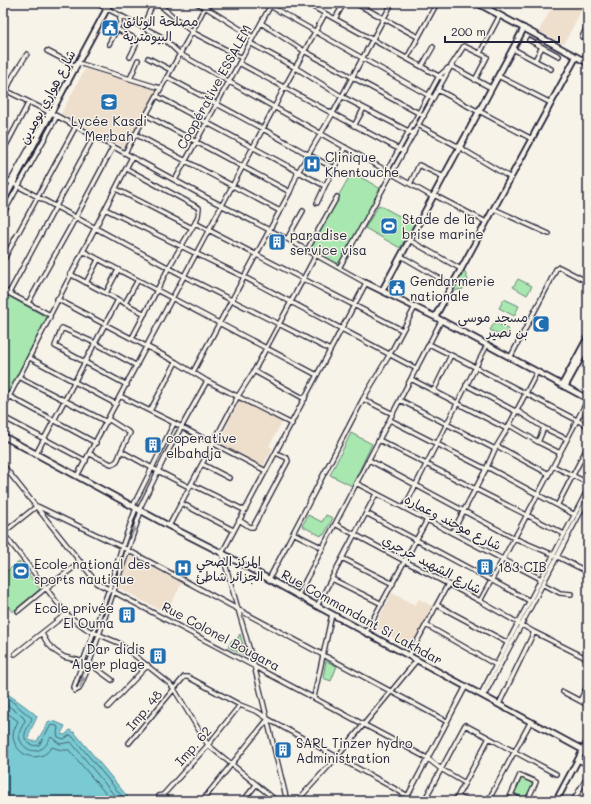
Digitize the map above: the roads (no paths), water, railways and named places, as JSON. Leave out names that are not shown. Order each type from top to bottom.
[{"type":"main road","name":"شارع هواري بومدين","points":[[3,202],[11,182],[110,3]]},
{"type":"main road","points":[[477,3],[487,6],[500,15],[588,63]]},
{"type":"main road","points":[[382,291],[524,28]]},
{"type":"main road","points":[[435,317],[576,57]]},
{"type":"main road","points":[[366,283],[435,317],[588,399]]},
{"type":"main road","points":[[564,386],[588,336]]},
{"type":"main road","points":[[564,386],[588,345]]},
{"type":"main road","name":"Rue Commandant Si Lakhdar","points":[[3,436],[584,750]]},
{"type":"main road","points":[[556,801],[588,741]]},
{"type":"street","points":[[96,3],[143,26],[162,38],[180,54],[274,108],[410,184],[486,222]]},
{"type":"street","points":[[143,26],[152,6],[156,3],[192,32],[242,58]]},
{"type":"street","points":[[196,3],[253,37]]},
{"type":"street","points":[[306,3],[444,79]]},
{"type":"street","points":[[335,19],[344,3]]},
{"type":"street","points":[[354,3],[418,37]]},
{"type":"street","points":[[193,372],[290,192],[298,172],[332,115],[392,3]]},
{"type":"street","points":[[407,58],[437,3]]},
{"type":"street","points":[[487,6],[491,3]]},
{"type":"street","points":[[271,5],[314,32],[433,98]]},
{"type":"street","name":"Coopérative ESSALEM","points":[[175,180],[271,5]]},
{"type":"street","points":[[125,153],[205,8]]},
{"type":"street","points":[[77,476],[325,14]]},
{"type":"street","points":[[108,44],[120,22],[120,15]]},
{"type":"street","points":[[480,53],[500,15]]},
{"type":"street","points":[[261,23],[304,51],[424,116]]},
{"type":"street","points":[[582,37],[588,25]]},
{"type":"street","points":[[117,29],[134,38],[136,45],[130,57]]},
{"type":"street","points":[[529,40],[559,56]]},
{"type":"street","points":[[250,43],[296,68],[341,96],[414,134]]},
{"type":"street","points":[[339,268],[424,116],[450,66],[464,46],[487,57],[475,80]]},
{"type":"street","points":[[422,66],[433,47]]},
{"type":"street","points":[[535,60],[542,47]]},
{"type":"street","points":[[513,49],[551,69]]},
{"type":"street","points":[[47,51],[77,65],[160,88]]},
{"type":"street","points":[[3,98],[5,90],[28,54]]},
{"type":"street","points":[[581,60],[588,54]]},
{"type":"street","points":[[148,58],[171,70]]},
{"type":"street","points":[[130,79],[138,60]]},
{"type":"street","points":[[239,63],[332,115],[404,152]]},
{"type":"street","points":[[387,171],[439,76],[450,66]]},
{"type":"street","points":[[450,66],[492,88]]},
{"type":"street","points":[[498,76],[551,103]]},
{"type":"street","points":[[167,77],[334,168]]},
{"type":"street","points":[[5,90],[50,112],[222,206],[316,254],[366,283],[222,553],[254,665],[287,801]]},
{"type":"street","points":[[438,90],[532,139]]},
{"type":"street","points":[[157,96],[325,186]]},
{"type":"street","points":[[3,151],[29,102]]},
{"type":"street","points":[[354,126],[364,108]]},
{"type":"street","points":[[3,214],[57,116]]},
{"type":"street","points":[[146,116],[290,192]]},
{"type":"street","points":[[418,125],[511,178]]},
{"type":"street","points":[[3,261],[76,126]]},
{"type":"street","points":[[135,134],[280,211]]},
{"type":"street","points":[[9,293],[94,136]]},
{"type":"street","points":[[28,304],[113,147]]},
{"type":"street","points":[[317,203],[346,147]]},
{"type":"street","points":[[3,408],[30,358],[57,299],[132,157]]},
{"type":"street","points":[[410,184],[419,165],[444,177]]},
{"type":"street","points":[[127,169],[199,208],[195,223],[156,290],[132,338]]},
{"type":"street","points":[[3,178],[231,301],[330,350]]},
{"type":"street","points":[[116,189],[192,228]]},
{"type":"street","points":[[307,250],[337,197]]},
{"type":"street","points":[[105,209],[244,277],[416,369]]},
{"type":"street","points":[[494,209],[549,234]]},
{"type":"street","points":[[287,239],[303,210]]},
{"type":"street","points":[[195,223],[402,330]]},
{"type":"street","points":[[409,240],[461,269]]},
{"type":"street","points":[[82,251],[317,375]]},
{"type":"street","points":[[169,526],[316,254]]},
{"type":"street","points":[[401,256],[444,281]]},
{"type":"street","points":[[86,283],[98,260]]},
{"type":"street","points":[[510,358],[556,269],[559,267],[588,282]]},
{"type":"street","points":[[106,294],[118,270]]},
{"type":"street","points":[[70,274],[145,314]]},
{"type":"street","points":[[125,303],[138,280]]},
{"type":"street","points":[[3,290],[50,315]]},
{"type":"street","points":[[57,299],[147,346],[207,381],[292,424]]},
{"type":"street","points":[[36,454],[118,300]]},
{"type":"street","points":[[269,579],[364,399],[415,307]]},
{"type":"street","points":[[298,596],[441,321]]},
{"type":"street","points":[[127,385],[55,346],[62,328],[95,343],[137,366]]},
{"type":"street","points":[[429,344],[588,426]]},
{"type":"street","points":[[404,508],[486,345]]},
{"type":"street","points":[[434,390],[451,355]]},
{"type":"street","points":[[30,358],[116,404]]},
{"type":"street","points":[[150,411],[176,362]]},
{"type":"street","points":[[254,371],[305,398]]},
{"type":"street","points":[[452,533],[496,447],[508,427],[515,410],[537,372]]},
{"type":"street","points":[[19,377],[130,433],[115,464],[111,464],[90,454]]},
{"type":"street","points":[[411,379],[434,390],[457,404],[560,453]]},
{"type":"street","points":[[174,423],[152,468],[122,547],[109,589],[74,688],[76,691],[79,689],[89,663],[114,591],[137,509],[166,453],[207,381]]},
{"type":"street","points":[[466,385],[567,439]]},
{"type":"street","points":[[9,396],[96,442]]},
{"type":"street","points":[[120,396],[266,471]]},
{"type":"street","points":[[364,399],[393,414]]},
{"type":"street","points":[[480,601],[554,466],[588,399]]},
{"type":"street","points":[[400,400],[549,474]]},
{"type":"street","points":[[3,417],[86,461]]},
{"type":"street","points":[[390,420],[558,504],[575,515]]},
{"type":"street","points":[[538,442],[544,428]]},
{"type":"street","points":[[380,440],[564,534]]},
{"type":"street","points":[[558,504],[588,446]]},
{"type":"street","points":[[121,451],[158,471],[244,510]]},
{"type":"street","points":[[239,520],[250,527],[253,527],[288,461],[287,458],[276,453]]},
{"type":"street","points":[[369,460],[514,538],[588,572]]},
{"type":"street","points":[[202,464],[229,478]]},
{"type":"street","name":"Rue Colonel Bougara","points":[[3,465],[97,582],[427,758],[441,769],[465,783]]},
{"type":"street","points":[[554,466],[588,483]]},
{"type":"street","name":"شارع موحند وعماره","points":[[356,483],[541,579]]},
{"type":"street","points":[[482,695],[486,692],[541,579],[556,556],[564,534],[588,490]]},
{"type":"street","points":[[318,606],[376,494]]},
{"type":"street","points":[[482,695],[483,690],[496,665],[543,584],[556,556],[588,498]]},
{"type":"street","points":[[181,503],[233,530]]},
{"type":"street","points":[[277,801],[208,745],[174,689],[148,665],[119,643],[88,630],[66,614],[3,533],[37,506],[122,547],[126,551],[446,721]]},
{"type":"street","points":[[366,513],[530,601]]},
{"type":"street","points":[[366,632],[427,520]]},
{"type":"street","name":"شارع الشهيد جرجري","points":[[335,524],[588,660]]},
{"type":"street","points":[[293,533],[323,548]]},
{"type":"street","points":[[342,558],[393,584]]},
{"type":"street","points":[[18,611],[81,562]]},
{"type":"street","points":[[332,579],[382,604]]},
{"type":"street","points":[[409,656],[448,584]]},
{"type":"street","points":[[543,584],[560,593],[571,594]]},
{"type":"street","points":[[437,604],[508,643]]},
{"type":"street","points":[[15,654],[66,614]]},
{"type":"street","points":[[314,697],[332,614]]},
{"type":"street","points":[[426,625],[496,665]]},
{"type":"street","points":[[499,704],[534,632]]},
{"type":"street","points":[[42,634],[48,644],[64,657],[89,663],[112,680]]},
{"type":"street","points":[[298,801],[337,757],[417,660]]},
{"type":"street","points":[[108,707],[148,665]]},
{"type":"street","name":"Imp. 48","points":[[129,743],[184,677],[188,677],[240,705]]},
{"type":"street","points":[[580,701],[588,684]]},
{"type":"street","points":[[405,801],[446,721],[466,686]]},
{"type":"street","points":[[563,692],[588,705]]},
{"type":"street","points":[[240,705],[258,712],[268,719],[408,796]]},
{"type":"street","name":"Imp. 62","points":[[163,795],[208,745],[240,705]]},
{"type":"street","points":[[202,801],[268,719]]},
{"type":"street","points":[[488,801],[531,722]]},
{"type":"street","points":[[424,801],[465,725],[556,774]]},
{"type":"street","points":[[456,801],[490,738]]},
{"type":"street","points":[[578,760],[588,766]]},
{"type":"street","points":[[523,801],[511,795],[520,775],[536,782],[527,801]]},
{"type":"street","points":[[573,801],[588,776]]},
{"type":"street","points":[[243,801],[256,785]]},
{"type":"street","points":[[158,796],[163,795],[172,801]]},
{"type":"street","points":[[458,796],[466,801]]},
{"type":"street","points":[[511,801],[514,796]]},
{"type":"water","points":[[3,691],[37,716],[30,732],[29,739],[32,741],[37,741],[49,721],[65,726],[61,734],[65,735],[70,730],[75,733],[131,801],[3,801]]},
{"type":"place","name":"مصلحة الوثائق البيومترية","points":[[110,28]]},
{"type":"place","name":"Lycée Kasdi Merbah","points":[[109,102]]},
{"type":"place","name":"Clinique Khentouche","points":[[312,164]]},
{"type":"place","name":"Stade de la brise marine","points":[[389,226]]},
{"type":"place","name":"paradise service visa","points":[[277,242]]},
{"type":"place","name":"Gendarmerie nationale","points":[[397,288]]},
{"type":"place","name":"مسجد موسى بن نصير","points":[[541,324]]},
{"type":"place","name":"coperative elbahdja","points":[[153,445]]},
{"type":"place","name":"183 CIB","points":[[485,567]]},
{"type":"place","name":"المركز الصحي الجزائر شاطئ","points":[[183,568]]},
{"type":"place","name":"Ecole national des sports nautique","points":[[21,571]]},
{"type":"place","name":"Ecole privée El Ouma","points":[[127,615]]},
{"type":"place","name":"Dar didis Alger plage","points":[[158,656]]},
{"type":"place","name":"SARL Tinzer hydro Administration","points":[[283,750]]}]
